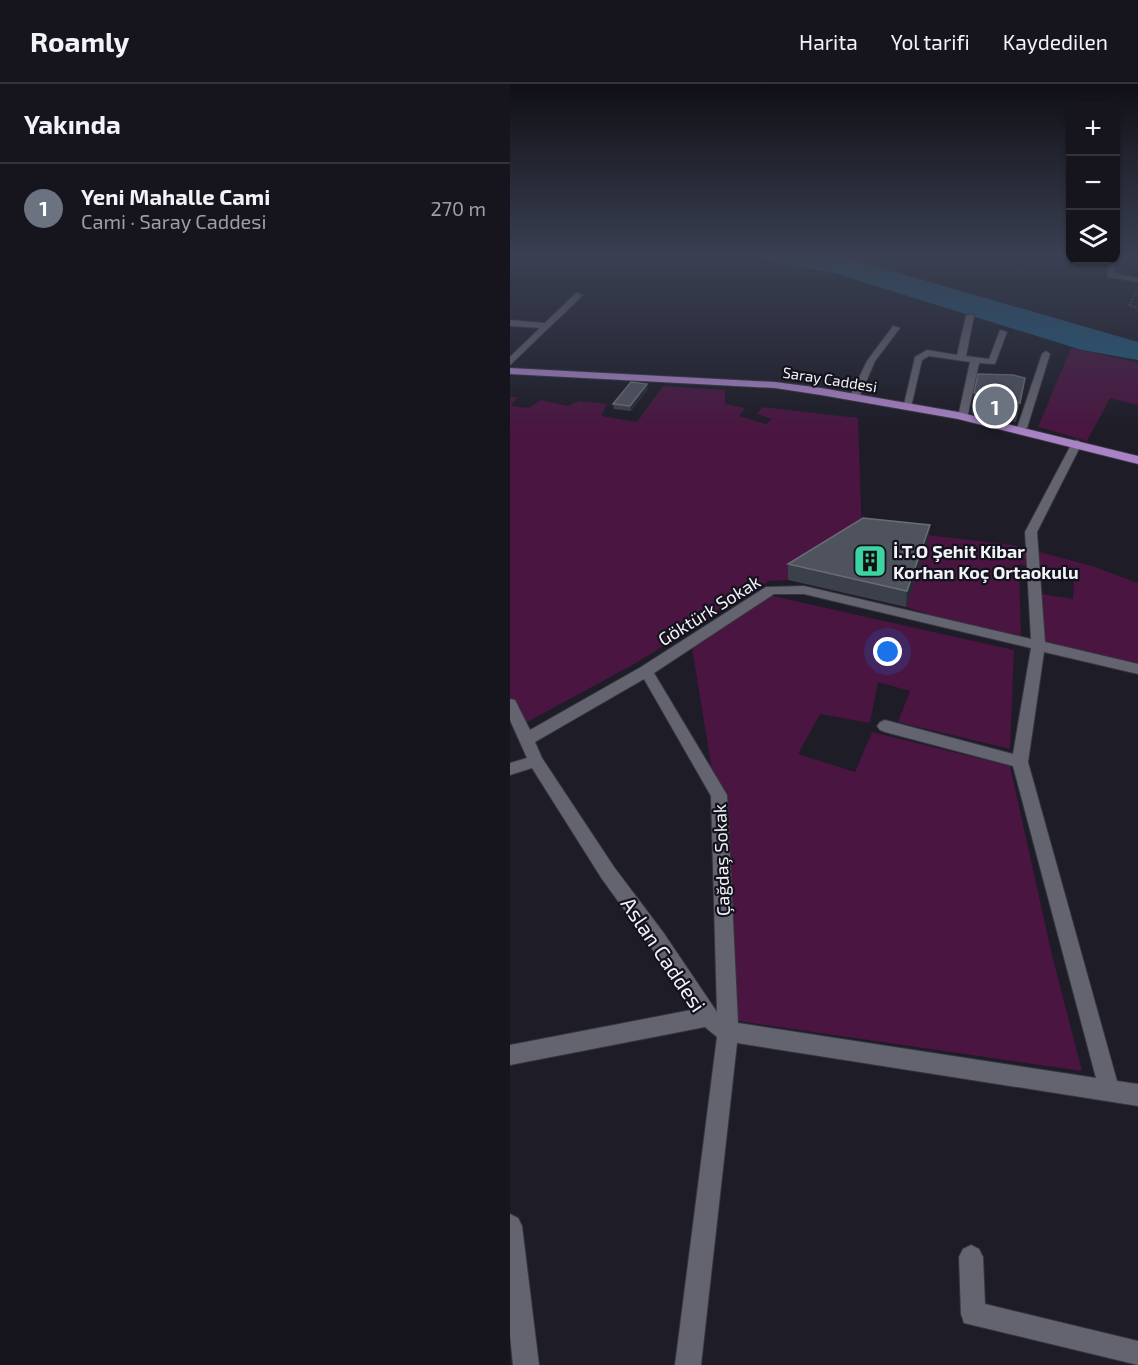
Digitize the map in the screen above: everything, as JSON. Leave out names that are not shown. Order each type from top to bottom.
[{"type":"main road","name":"Saray Caddesi","points":[[510,371],[775,385],[1022,428],[1138,460]]},
{"type":"street","points":[[510,362],[557,316]]},
{"type":"street","points":[[961,358],[970,316]]},
{"type":"street","points":[[510,323],[546,326]]},
{"type":"street","points":[[854,398],[871,361],[897,328]]},
{"type":"street","points":[[906,407],[918,359],[927,353],[992,362],[1003,332]]},
{"type":"street","points":[[1022,428],[1046,354]]},
{"type":"street","points":[[963,417],[975,361]]},
{"type":"street","points":[[1077,442],[1031,532],[1038,646],[1020,762],[1109,1089]]},
{"type":"street","name":"Göktürk Sokak","points":[[527,739],[646,671],[771,590],[804,590],[1138,669]]},
{"type":"street","name":"Çağdaş Sokak","points":[[646,671],[719,795],[728,1032]]},
{"type":"street","name":"Aslan Caddesi","points":[[510,704],[536,761],[608,873],[656,938],[707,1017],[728,1032]]},
{"type":"street","points":[[885,726],[1020,762]]},
{"type":"street","points":[[510,769],[536,761]]},
{"type":"street","points":[[510,1055],[707,1017]]},
{"type":"street","points":[[688,1365],[728,1032],[1138,1095]]},
{"type":"street","points":[[510,1226],[526,1365]]},
{"type":"street","points":[[971,1257],[973,1314],[1138,1354]]},
{"type":"shaded area","points":[[1071,348],[1138,363],[1138,405],[1110,398],[1087,441],[1038,427]]},
{"type":"shaded area","points":[[663,386],[725,390],[725,404],[745,408],[739,416],[766,424],[772,419],[757,414],[762,407],[858,418],[862,534],[788,580],[769,581],[636,663],[520,726],[510,708],[510,397],[517,397],[511,406],[529,408],[541,400],[568,406],[579,401],[607,404],[601,416],[637,422]]},
{"type":"shaded area","points":[[927,535],[1013,545],[1092,566],[1138,583],[1138,665],[1037,639],[1035,593],[1073,599],[1074,579],[1019,564],[1021,637],[937,617],[906,607]]},
{"type":"shaded area","points":[[768,595],[1014,650],[1010,749],[898,722],[910,691],[878,682],[870,723],[820,714],[798,754],[855,772],[872,732],[1010,766],[1052,955],[1082,1071],[724,1019],[716,795],[692,648]]},
{"type":"water","points":[[972,316],[1047,316],[1138,342],[1138,360],[1082,350]]},
{"type":"building","points":[[978,374],[1013,375],[1025,378],[1020,403],[974,393]]},
{"type":"building","points":[[631,382],[647,384],[630,406],[613,404]]},
{"type":"building","name":"İ.T.O Şehit Kibar Korhan Koç Ortaokulu","points":[[863,518],[930,525],[907,591],[788,564]]},
{"type":"place","name":"Yeni Mahalle Cami","points":[[995,406]]},
{"type":"place","name":"İ.T.O Şehit Kibar Korhan Koç Ortaokulu","points":[[870,561]]}]
